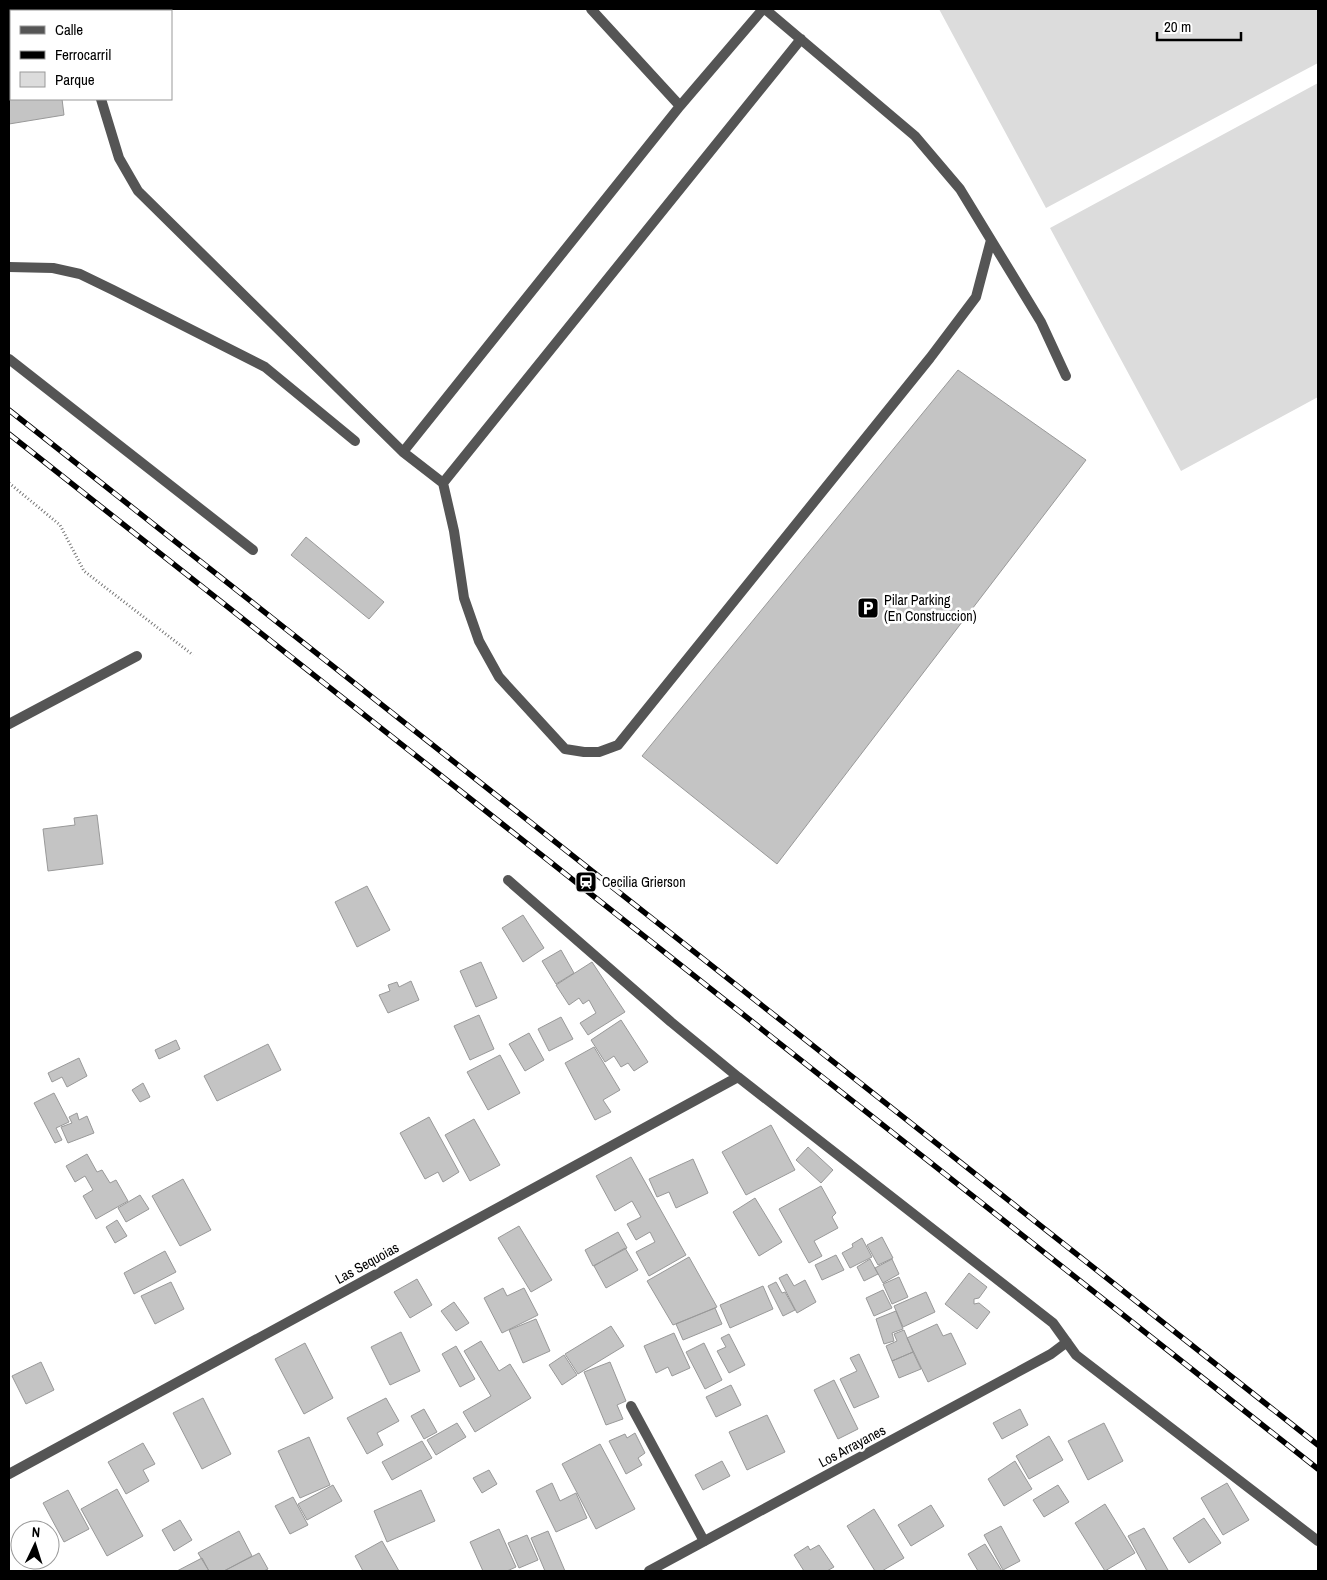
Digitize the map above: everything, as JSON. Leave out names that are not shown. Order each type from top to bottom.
[{"type":"street","points":[[591,9],[680,106]]},
{"type":"street","points":[[403,452],[680,106],[764,9],[915,136],[960,189],[1041,322],[1066,376]]},
{"type":"street","points":[[443,483],[801,39]]},
{"type":"street","points":[[101,100],[119,158],[138,191],[403,452],[443,483],[454,531],[464,598],[479,641],[499,678],[565,749],[584,752],[599,752],[618,745],[930,358],[976,297],[991,240]]},
{"type":"street","points":[[9,267],[53,268],[80,274],[122,294],[265,367],[354,441]]},
{"type":"street","points":[[9,358],[253,550]]},
{"type":"street","points":[[9,724],[137,656]]},
{"type":"street","points":[[508,880],[738,1077],[1053,1323],[1076,1355],[1318,1541]]},
{"type":"street","name":"Las Sequoias","points":[[9,1474],[738,1077]]},
{"type":"street","name":"Los Arrayanes","points":[[649,1571],[1051,1354],[1067,1342]]},
{"type":"street","points":[[631,1406],[704,1541]]},
{"type":"path","points":[[9,483],[60,525],[84,571],[192,655]]},
{"type":"green space","points":[[939,9],[1318,9],[1318,63],[1046,208]]},
{"type":"green space","points":[[1318,83],[1318,397],[1181,471],[1050,228]]},
{"type":"building","points":[[9,9],[48,9],[10,10],[10,100],[62,100],[64,115],[9,124]]},
{"type":"building","name":"Pilar Parking (En Construccion)","points":[[958,370],[1086,460],[777,864],[642,756]]},
{"type":"building","points":[[306,537],[384,602],[369,619],[291,555]]},
{"type":"building","points":[[97,815],[103,864],[48,871],[43,829],[75,825],[74,818]]},
{"type":"building","points":[[367,886],[390,930],[357,947],[335,902]]},
{"type":"building","points":[[523,915],[544,948],[523,962],[502,928]]},
{"type":"building","points":[[561,950],[574,973],[556,984],[542,961]]},
{"type":"building","points":[[481,962],[497,998],[476,1007],[460,971]]},
{"type":"building","points":[[592,962],[625,1012],[588,1035],[580,1023],[596,1013],[589,1000],[583,1004],[579,998],[569,1005],[556,985]]},
{"type":"building","points":[[411,981],[419,1000],[388,1013],[379,995],[390,991],[388,985],[397,982],[399,987]]},
{"type":"building","points":[[479,1015],[494,1049],[470,1060],[454,1026]]},
{"type":"building","points":[[561,1017],[573,1039],[549,1051],[538,1029]]},
{"type":"building","points":[[621,1020],[648,1062],[634,1071],[628,1063],[621,1067],[614,1056],[605,1062],[591,1040]]},
{"type":"building","points":[[529,1033],[544,1060],[525,1071],[509,1044]]},
{"type":"building","points":[[176,1040],[180,1049],[159,1059],[155,1050]]},
{"type":"building","points":[[268,1044],[281,1070],[217,1101],[204,1076]]},
{"type":"building","points":[[594,1047],[620,1090],[603,1100],[611,1112],[595,1120],[565,1063]]},
{"type":"building","points":[[500,1055],[520,1093],[488,1110],[467,1072]]},
{"type":"building","points":[[79,1058],[87,1076],[67,1087],[62,1077],[52,1082],[48,1073]]},
{"type":"building","points":[[143,1083],[150,1097],[140,1102],[132,1090]]},
{"type":"building","points":[[54,1093],[69,1122],[56,1128],[62,1140],[55,1143],[34,1103]]},
{"type":"building","points":[[77,1113],[79,1120],[87,1116],[94,1133],[68,1143],[61,1127],[72,1123],[69,1117]]},
{"type":"building","points":[[429,1117],[459,1172],[443,1182],[438,1172],[425,1179],[400,1133]]},
{"type":"building","points":[[474,1119],[500,1165],[470,1181],[445,1135]]},
{"type":"building","points":[[771,1125],[795,1170],[746,1195],[722,1152]]},
{"type":"building","points":[[808,1147],[833,1170],[821,1183],[796,1160]]},
{"type":"building","points":[[87,1154],[97,1172],[102,1170],[110,1183],[116,1180],[128,1201],[96,1219],[83,1196],[93,1190],[85,1176],[75,1182],[66,1166]]},
{"type":"building","points":[[631,1157],[686,1255],[649,1276],[636,1252],[655,1242],[650,1232],[636,1240],[627,1224],[641,1217],[632,1201],[615,1211],[596,1176]]},
{"type":"building","points":[[693,1159],[708,1193],[676,1208],[669,1192],[657,1197],[649,1179]]},
{"type":"building","points":[[183,1179],[211,1230],[180,1246],[152,1196]]},
{"type":"building","points":[[821,1186],[836,1213],[832,1217],[838,1228],[814,1241],[822,1256],[809,1263],[779,1209]]},
{"type":"building","points":[[140,1195],[149,1209],[126,1222],[118,1208]]},
{"type":"building","points":[[755,1198],[782,1242],[759,1256],[733,1212]]},
{"type":"building","points":[[117,1220],[127,1236],[115,1243],[106,1227]]},
{"type":"building","points":[[519,1226],[552,1280],[531,1292],[498,1238]]},
{"type":"building","points":[[618,1232],[627,1248],[593,1266],[585,1250]]},
{"type":"building","points":[[882,1237],[893,1258],[878,1265],[867,1245]]},
{"type":"building","points":[[862,1238],[872,1257],[850,1268],[842,1253],[853,1247],[852,1244]]},
{"type":"building","points":[[625,1248],[638,1270],[606,1288],[594,1266]]},
{"type":"building","points":[[165,1251],[176,1272],[134,1294],[124,1273]]},
{"type":"building","points":[[836,1255],[844,1270],[822,1280],[815,1265]]},
{"type":"building","points":[[689,1257],[717,1307],[673,1325],[647,1281]]},
{"type":"building","points":[[870,1259],[878,1274],[864,1281],[857,1267]]},
{"type":"building","points":[[892,1259],[899,1274],[883,1283],[875,1268]]},
{"type":"building","points":[[969,1273],[987,1287],[979,1298],[974,1299],[974,1304],[979,1303],[990,1312],[977,1329],[945,1304]]},
{"type":"building","points":[[787,1274],[794,1286],[805,1280],[816,1302],[797,1313],[779,1278]]},
{"type":"building","points":[[899,1277],[908,1297],[892,1304],[883,1284]]},
{"type":"building","points":[[417,1279],[432,1305],[410,1318],[394,1292]]},
{"type":"building","points":[[171,1282],[184,1309],[155,1324],[141,1296]]},
{"type":"building","points":[[776,1282],[782,1293],[785,1292],[795,1310],[783,1316],[768,1286]]},
{"type":"building","points":[[763,1286],[773,1309],[730,1328],[720,1305]]},
{"type":"building","points":[[503,1288],[507,1296],[524,1288],[538,1315],[502,1333],[484,1298]]},
{"type":"building","points":[[883,1290],[892,1308],[874,1316],[866,1298]]},
{"type":"building","points":[[926,1292],[935,1312],[903,1327],[894,1306]]},
{"type":"building","points":[[454,1302],[469,1323],[456,1331],[441,1311]]},
{"type":"building","points":[[715,1308],[722,1324],[683,1340],[676,1324]]},
{"type":"building","points":[[896,1311],[903,1329],[892,1333],[894,1341],[884,1344],[876,1319]]},
{"type":"building","points":[[536,1319],[550,1351],[523,1363],[509,1330]]},
{"type":"building","points":[[937,1324],[943,1336],[951,1333],[966,1364],[928,1382],[907,1338]]},
{"type":"building","points":[[611,1326],[624,1346],[578,1374],[565,1354]]},
{"type":"building","points":[[904,1330],[913,1352],[892,1361],[886,1346],[897,1341],[894,1334]]},
{"type":"building","points":[[401,1332],[420,1371],[390,1385],[371,1347]]},
{"type":"building","points":[[674,1333],[690,1368],[672,1376],[668,1367],[656,1373],[644,1346]]},
{"type":"building","points":[[729,1334],[745,1365],[729,1373],[717,1351],[726,1347],[721,1338]]},
{"type":"building","points":[[481,1341],[499,1371],[510,1364],[531,1398],[475,1432],[463,1412],[491,1396],[464,1351]]},
{"type":"building","points":[[305,1343],[333,1398],[304,1414],[275,1359]]},
{"type":"building","points":[[704,1343],[722,1380],[705,1389],[686,1352]]},
{"type":"building","points":[[456,1346],[475,1379],[460,1387],[442,1354]]},
{"type":"building","points":[[913,1352],[921,1369],[899,1378],[892,1361]]},
{"type":"building","points":[[859,1354],[879,1397],[854,1408],[840,1379],[857,1371],[850,1358]]},
{"type":"building","points":[[564,1355],[577,1375],[562,1385],[549,1365]]},
{"type":"building","points":[[41,1362],[54,1390],[26,1404],[12,1376]]},
{"type":"building","points":[[610,1362],[626,1401],[617,1405],[623,1419],[606,1425],[584,1372]]},
{"type":"building","points":[[834,1380],[858,1429],[838,1439],[814,1390]]},
{"type":"building","points":[[731,1385],[741,1405],[716,1417],[706,1397]]},
{"type":"building","points":[[203,1398],[231,1454],[202,1469],[173,1413]]},
{"type":"building","points":[[386,1398],[399,1421],[377,1433],[383,1445],[367,1454],[347,1418]]},
{"type":"building","points":[[424,1409],[437,1432],[424,1439],[411,1416]]},
{"type":"building","points":[[1020,1409],[1028,1425],[1002,1439],[993,1423]]},
{"type":"building","points":[[767,1415],[785,1452],[747,1470],[729,1432]]},
{"type":"building","points":[[457,1423],[466,1437],[436,1455],[427,1440]]},
{"type":"building","points":[[1104,1423],[1123,1461],[1088,1480],[1068,1441]]},
{"type":"building","points":[[635,1433],[645,1453],[638,1458],[642,1465],[626,1474],[609,1441],[625,1434],[627,1438]]},
{"type":"building","points":[[1049,1436],[1063,1460],[1029,1479],[1016,1456]]},
{"type":"building","points":[[309,1437],[330,1485],[300,1498],[278,1451]]},
{"type":"building","points":[[422,1441],[432,1458],[392,1480],[382,1462]]},
{"type":"building","points":[[143,1443],[155,1464],[143,1470],[149,1481],[126,1494],[108,1462]]},
{"type":"building","points":[[600,1444],[635,1509],[596,1529],[562,1464]]},
{"type":"building","points":[[722,1461],[730,1476],[703,1490],[695,1475]]},
{"type":"building","points":[[1015,1461],[1032,1489],[1004,1506],[988,1479]]},
{"type":"building","points":[[489,1470],[497,1484],[482,1493],[473,1478]]},
{"type":"building","points":[[552,1483],[560,1501],[576,1493],[587,1518],[556,1532],[536,1491]]},
{"type":"building","points":[[1227,1483],[1249,1520],[1223,1535],[1201,1498]]},
{"type":"building","points":[[333,1485],[342,1501],[307,1520],[298,1504]]},
{"type":"building","points":[[1058,1485],[1069,1502],[1044,1517],[1033,1500]]},
{"type":"building","points":[[117,1489],[143,1536],[107,1556],[81,1509]]},
{"type":"building","points":[[68,1490],[89,1529],[64,1542],[60,1535],[60,1520],[52,1520],[43,1503]]},
{"type":"building","points":[[421,1490],[435,1521],[387,1542],[374,1511]]},
{"type":"building","points":[[293,1497],[308,1525],[290,1534],[275,1506]]},
{"type":"building","points":[[1105,1504],[1135,1553],[1105,1571],[1075,1523]]},
{"type":"building","points":[[931,1505],[944,1526],[911,1546],[898,1525]]},
{"type":"building","points":[[874,1509],[904,1558],[882,1571],[875,1571],[847,1526]]},
{"type":"building","points":[[1204,1518],[1221,1543],[1189,1563],[1173,1538]]},
{"type":"building","points":[[180,1520],[192,1540],[174,1551],[162,1530]]},
{"type":"building","points":[[1001,1526],[1020,1561],[1003,1570],[984,1535]]},
{"type":"building","points":[[1144,1528],[1167,1571],[1147,1571],[1128,1536]]},
{"type":"building","points":[[499,1529],[516,1567],[507,1571],[483,1571],[470,1542]]},
{"type":"building","points":[[239,1531],[252,1556],[224,1571],[209,1571],[198,1553]]},
{"type":"building","points":[[548,1531],[565,1571],[545,1571],[531,1538]]},
{"type":"building","points":[[527,1535],[538,1560],[519,1568],[508,1543]]},
{"type":"building","points":[[382,1541],[399,1571],[363,1571],[355,1556]]},
{"type":"building","points":[[985,1544],[1002,1571],[978,1571],[968,1554]]},
{"type":"building","points":[[819,1545],[834,1567],[827,1571],[804,1571],[794,1555],[808,1546],[810,1550]]},
{"type":"building","points":[[259,1553],[268,1569],[264,1571],[224,1571]]},
{"type":"building","points":[[202,1558],[209,1571],[177,1571]]},
{"type":"railway","points":[[9,410],[1318,1445]]},
{"type":"railway","points":[[9,434],[1318,1469]]},
{"type":"place","name":"Pilar Parking (En Construccion)","points":[[868,608]]},
{"type":"place","name":"Cecilia Grierson","points":[[586,882]]}]
